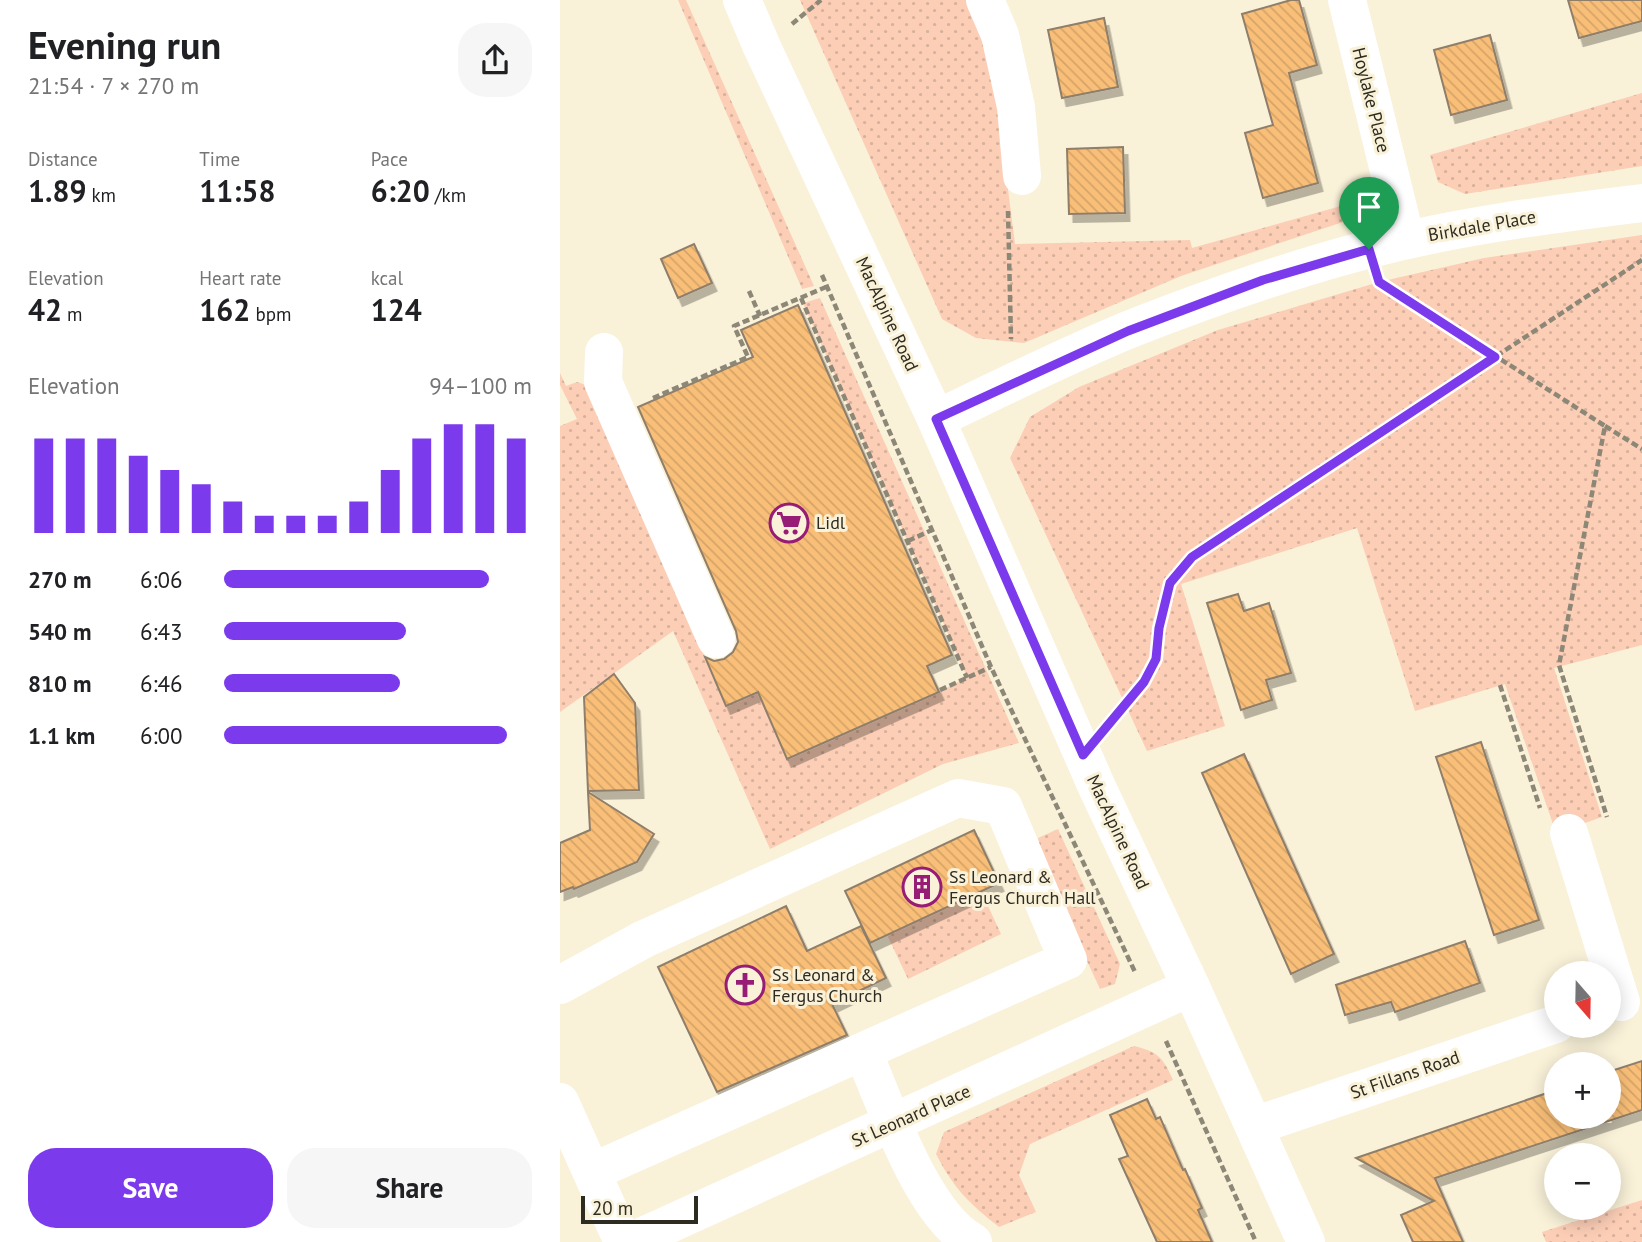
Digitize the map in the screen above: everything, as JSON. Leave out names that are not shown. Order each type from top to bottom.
[{"type":"street","name":"MacAlpine Road","points":[[742,0],[761,47],[936,419],[1083,755],[1306,1242]]},
{"type":"street","points":[[985,0],[1000,35],[1016,107],[1022,176]]},
{"type":"street","name":"Hoylake Place","points":[[1347,0],[1406,240]]},
{"type":"street","name":"Birkdale Place","points":[[936,419],[1128,331],[1263,280],[1406,240],[1554,214],[1642,203]]},
{"type":"street","points":[[604,367],[716,639]]},
{"type":"street","points":[[560,985],[643,939],[958,798],[1003,806],[1068,960],[592,1172]]},
{"type":"street","points":[[1569,834],[1624,1002]]},
{"type":"street","name":"St Leonard Place","points":[[629,1242],[1191,987]]},
{"type":"street","name":"St Fillans Road","points":[[1254,1126],[1544,1028]]},
{"type":"street","points":[[863,1052],[914,1169],[934,1206],[961,1240]]},
{"type":"street","points":[[560,1102],[624,1242]]},
{"type":"path","points":[[1011,341],[1007,177],[1022,176]]},
{"type":"path","points":[[1369,249],[1379,282],[1642,449]]},
{"type":"path","points":[[1083,755],[1144,682],[1156,659],[1159,628],[1170,583],[1192,557],[1642,260]]},
{"type":"path","points":[[822,274],[991,667],[1256,1242]]},
{"type":"path","points":[[604,367],[650,399],[748,357],[734,326],[827,287]]},
{"type":"path","points":[[749,291],[760,316]]},
{"type":"path","points":[[801,298],[967,678]]},
{"type":"path","points":[[1500,685],[1550,839],[1608,821],[1559,665],[1605,426]]},
{"type":"path","points":[[908,541],[933,529]]},
{"type":"path","points":[[940,690],[991,667]]},
{"type":"shaded area","points":[[678,0],[686,0],[814,286],[802,289]]},
{"type":"shaded area","points":[[800,0],[971,0],[993,72],[1015,244],[1190,240],[1192,248],[1348,204],[1364,186],[1357,209],[1343,222],[1181,276],[1024,343],[976,338],[942,319]]},
{"type":"shaded area","points":[[1642,93],[1642,166],[1465,194],[1438,182],[1430,155]]},
{"type":"shaded area","points":[[1642,235],[1642,645],[1554,668],[1602,817],[1556,833],[1505,684],[1415,711],[1357,528],[1181,584],[1225,726],[1147,751],[1010,458],[1030,417],[1079,387],[1218,330],[1379,282],[1484,258]]},
{"type":"shaded area","points":[[820,298],[1019,743],[943,764],[770,849],[673,631],[560,712],[560,426],[577,419],[560,385],[560,373],[566,386],[577,382],[589,386],[726,706],[758,692],[787,759],[967,677],[803,303]]},
{"type":"shaded area","points":[[1058,829],[1120,964],[1115,984],[1100,989],[1043,866],[1038,838]]},
{"type":"shaded area","points":[[981,891],[1001,934],[908,979],[887,935]]},
{"type":"shaded area","points":[[1134,1046],[1159,1057],[1173,1080],[1030,1144],[1019,1175],[1036,1212],[999,1227],[956,1186],[936,1154],[944,1132]]},
{"type":"shaded area","points":[[1642,1200],[1642,1242],[1546,1242],[1542,1232],[1580,1220],[1621,1220],[1621,1207]]},
{"type":"building","points":[[1299,0],[1317,65],[1289,73],[1318,183],[1263,198],[1245,133],[1273,125],[1242,14]]},
{"type":"building","points":[[1568,0],[1642,0],[1642,21],[1579,38]]},
{"type":"building","points":[[1104,18],[1118,87],[1062,98],[1048,30]]},
{"type":"building","points":[[1490,35],[1507,100],[1451,115],[1434,50]]},
{"type":"building","points":[[1123,147],[1125,213],[1069,214],[1067,149]]},
{"type":"building","points":[[694,244],[712,283],[678,298],[661,259]]},
{"type":"building","name":"Lidl","points":[[798,305],[952,655],[927,666],[939,692],[787,759],[758,692],[726,706],[705,657],[714,661],[724,659],[733,652],[738,642],[736,631],[638,407],[753,357],[741,330]]},
{"type":"building","points":[[1238,594],[1244,611],[1269,603],[1291,673],[1266,680],[1272,700],[1241,710],[1207,603]]},
{"type":"building","points":[[614,674],[635,703],[639,790],[588,791],[584,697]]},
{"type":"building","points":[[1481,742],[1539,920],[1494,935],[1436,757]]},
{"type":"building","points":[[1244,754],[1334,954],[1291,974],[1202,773]]},
{"type":"building","points":[[588,792],[654,834],[637,862],[574,889],[573,887],[560,892],[560,843],[590,830]]},
{"type":"building","name":"Ss Leonard & Fergus Church Hall","points":[[974,830],[999,883],[870,943],[845,891]]},
{"type":"building","name":"Ss Leonard & Fergus Church","points":[[786,906],[807,951],[861,926],[886,978],[832,1004],[847,1035],[717,1092],[658,967]]},
{"type":"building","points":[[1465,941],[1480,983],[1395,1012],[1391,1002],[1345,1015],[1336,985]]},
{"type":"building","points":[[1642,1061],[1642,1110],[1621,1117],[1621,1068]]},
{"type":"building","points":[[1544,1094],[1544,1129],[1584,1129],[1435,1178],[1463,1242],[1413,1242],[1401,1215],[1434,1201],[1356,1158]]},
{"type":"building","points":[[1147,1099],[1156,1119],[1160,1117],[1183,1170],[1185,1169],[1202,1208],[1198,1210],[1212,1242],[1157,1242],[1119,1159],[1128,1156],[1110,1115]]},
{"type":"place","name":"Lidl","points":[[789,523]]},
{"type":"place","name":"Ss Leonard & Fergus Church Hall","points":[[922,887]]},
{"type":"place","name":"Ss Leonard & Fergus Church","points":[[745,985]]},
{"type":"route","points":[[1369,249],[1379,282],[1495,357],[1192,557],[1170,583],[1159,628],[1156,659],[1144,682],[1083,755],[936,419],[1128,331],[1263,280],[1369,249]]}]
